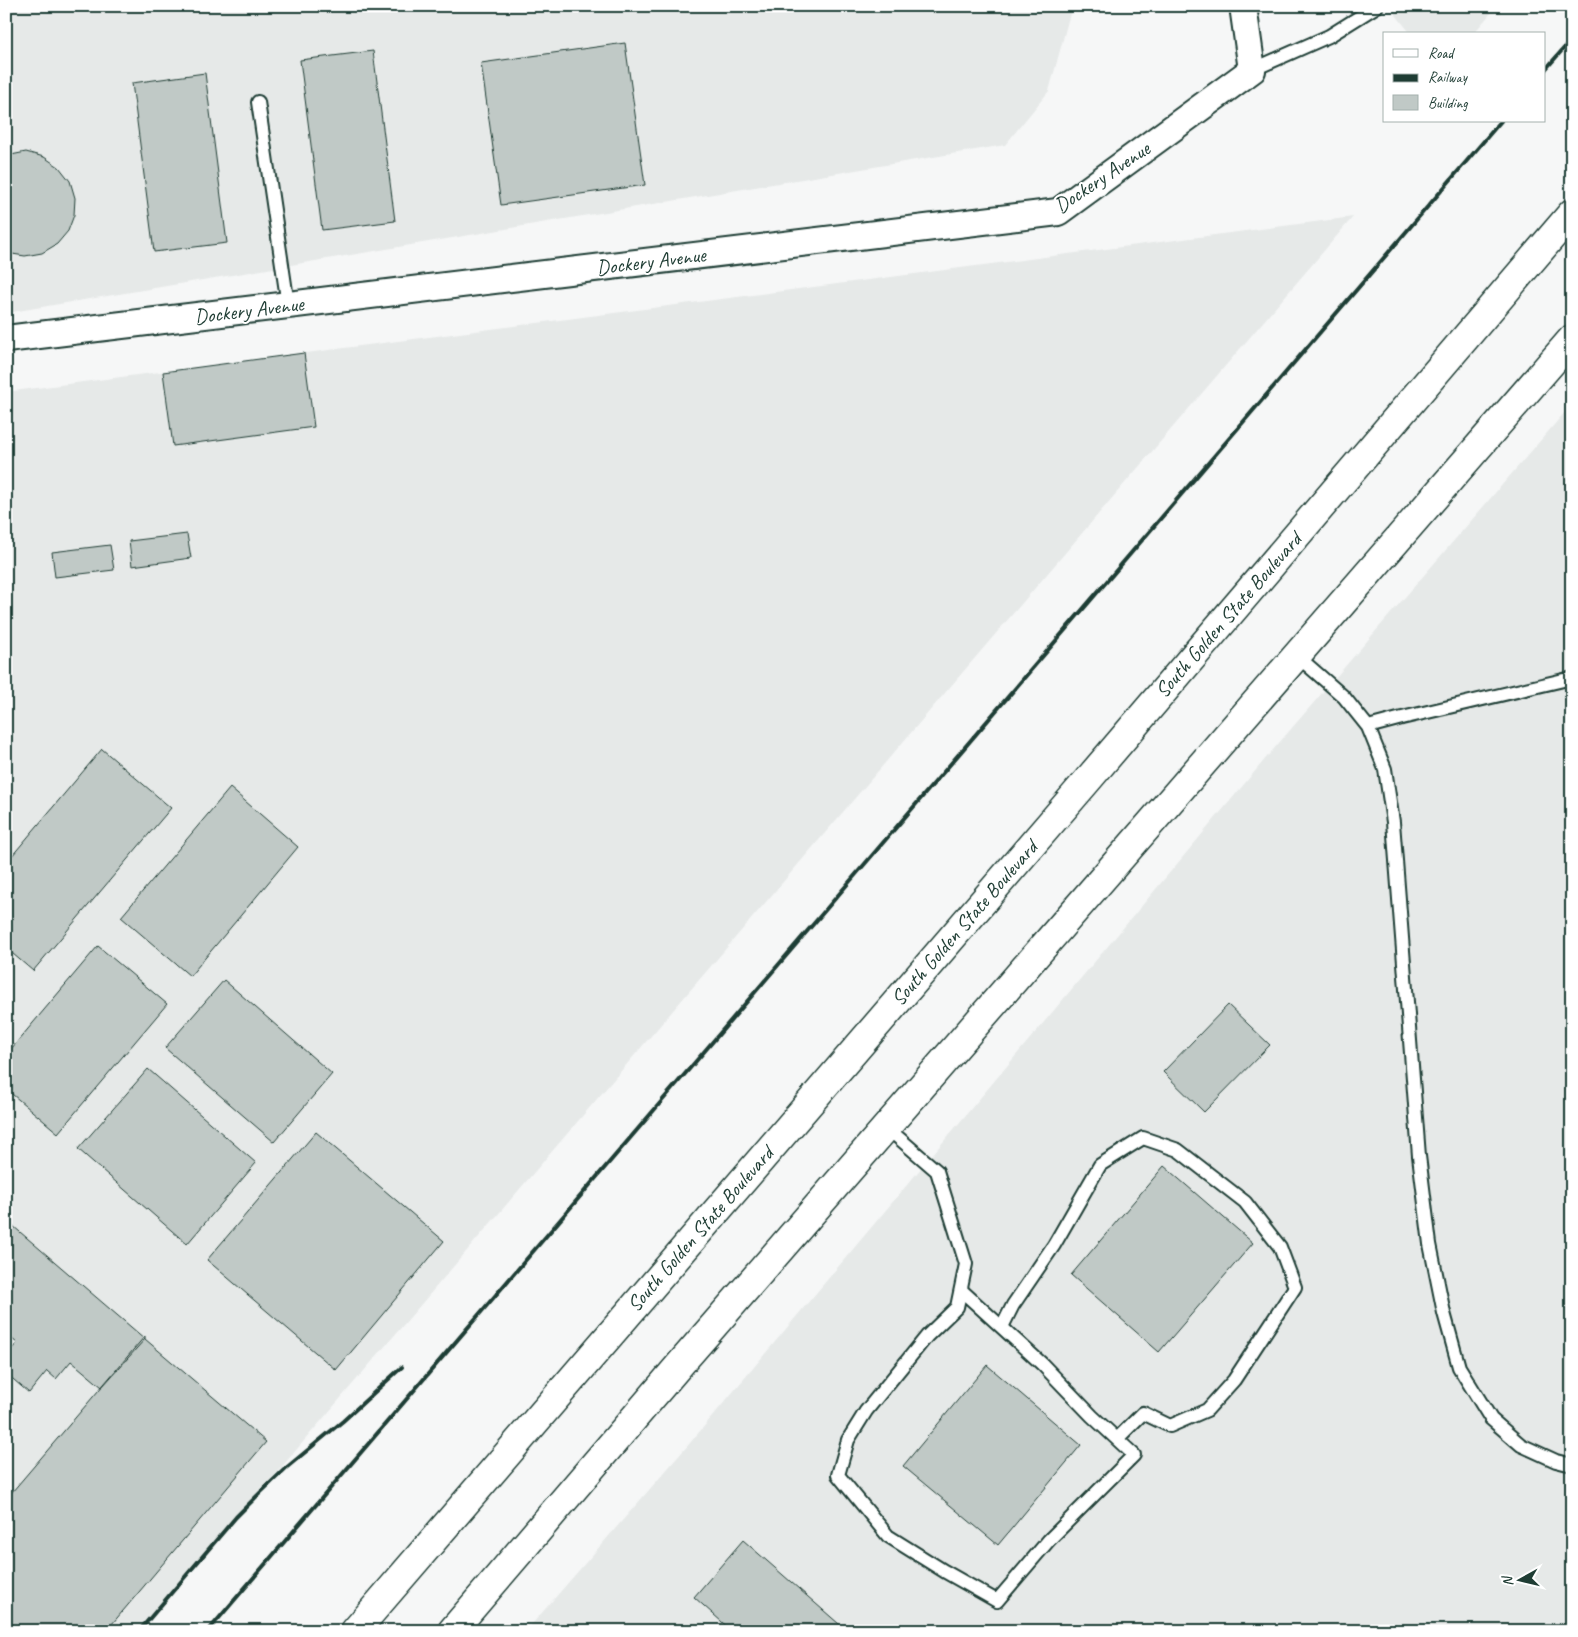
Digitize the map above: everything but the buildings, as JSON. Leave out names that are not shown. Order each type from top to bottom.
[{"type":"main road","name":"South Golden State Boulevard","points":[[355,1631],[1086,782],[1572,213]]},
{"type":"main road","points":[[452,1631],[682,1362],[1572,339]]},
{"type":"street","points":[[1243,6],[1252,70]]},
{"type":"street","name":"Dockery Avenue","points":[[6,339],[1058,212],[1252,70]]},
{"type":"lane","points":[[1252,70],[1330,36],[1377,6]]},
{"type":"lane","points":[[258,102],[288,305]]},
{"type":"lane","points":[[1296,655],[1344,697],[1368,727],[1385,769],[1393,822],[1419,1156],[1430,1244],[1444,1313],[1459,1367],[1491,1419],[1521,1445],[1556,1461],[1572,1464]]},
{"type":"lane","points":[[1368,727],[1572,678]]},
{"type":"lane","points":[[886,1127],[937,1171],[966,1264],[957,1307],[921,1343],[866,1411],[848,1440],[838,1475],[888,1536],[997,1601],[1049,1540],[1134,1455],[1092,1416],[1042,1364],[961,1290]]},
{"type":"lane","points":[[1002,1327],[1013,1305],[1054,1245],[1100,1165],[1143,1138],[1178,1150],[1245,1202],[1280,1247],[1295,1287],[1234,1380],[1206,1410],[1170,1426],[1142,1414],[1117,1439]]},
{"type":"shaded area","points":[[6,6],[1072,6],[1049,91],[1005,145],[6,313]]},
{"type":"shaded area","points":[[1389,6],[1497,6],[1475,32],[1409,32]]},
{"type":"shaded area","points":[[1353,217],[141,1631],[6,1631],[6,392]]},
{"type":"shaded area","points":[[1572,404],[1572,1631],[526,1631],[690,1443],[1272,751]]},
{"type":"railway","points":[[1546,69],[1572,39]]},
{"type":"railway","points":[[208,1631],[1500,122]]},
{"type":"railway","points":[[139,1631],[236,1517],[286,1468],[343,1421],[402,1367]]}]
